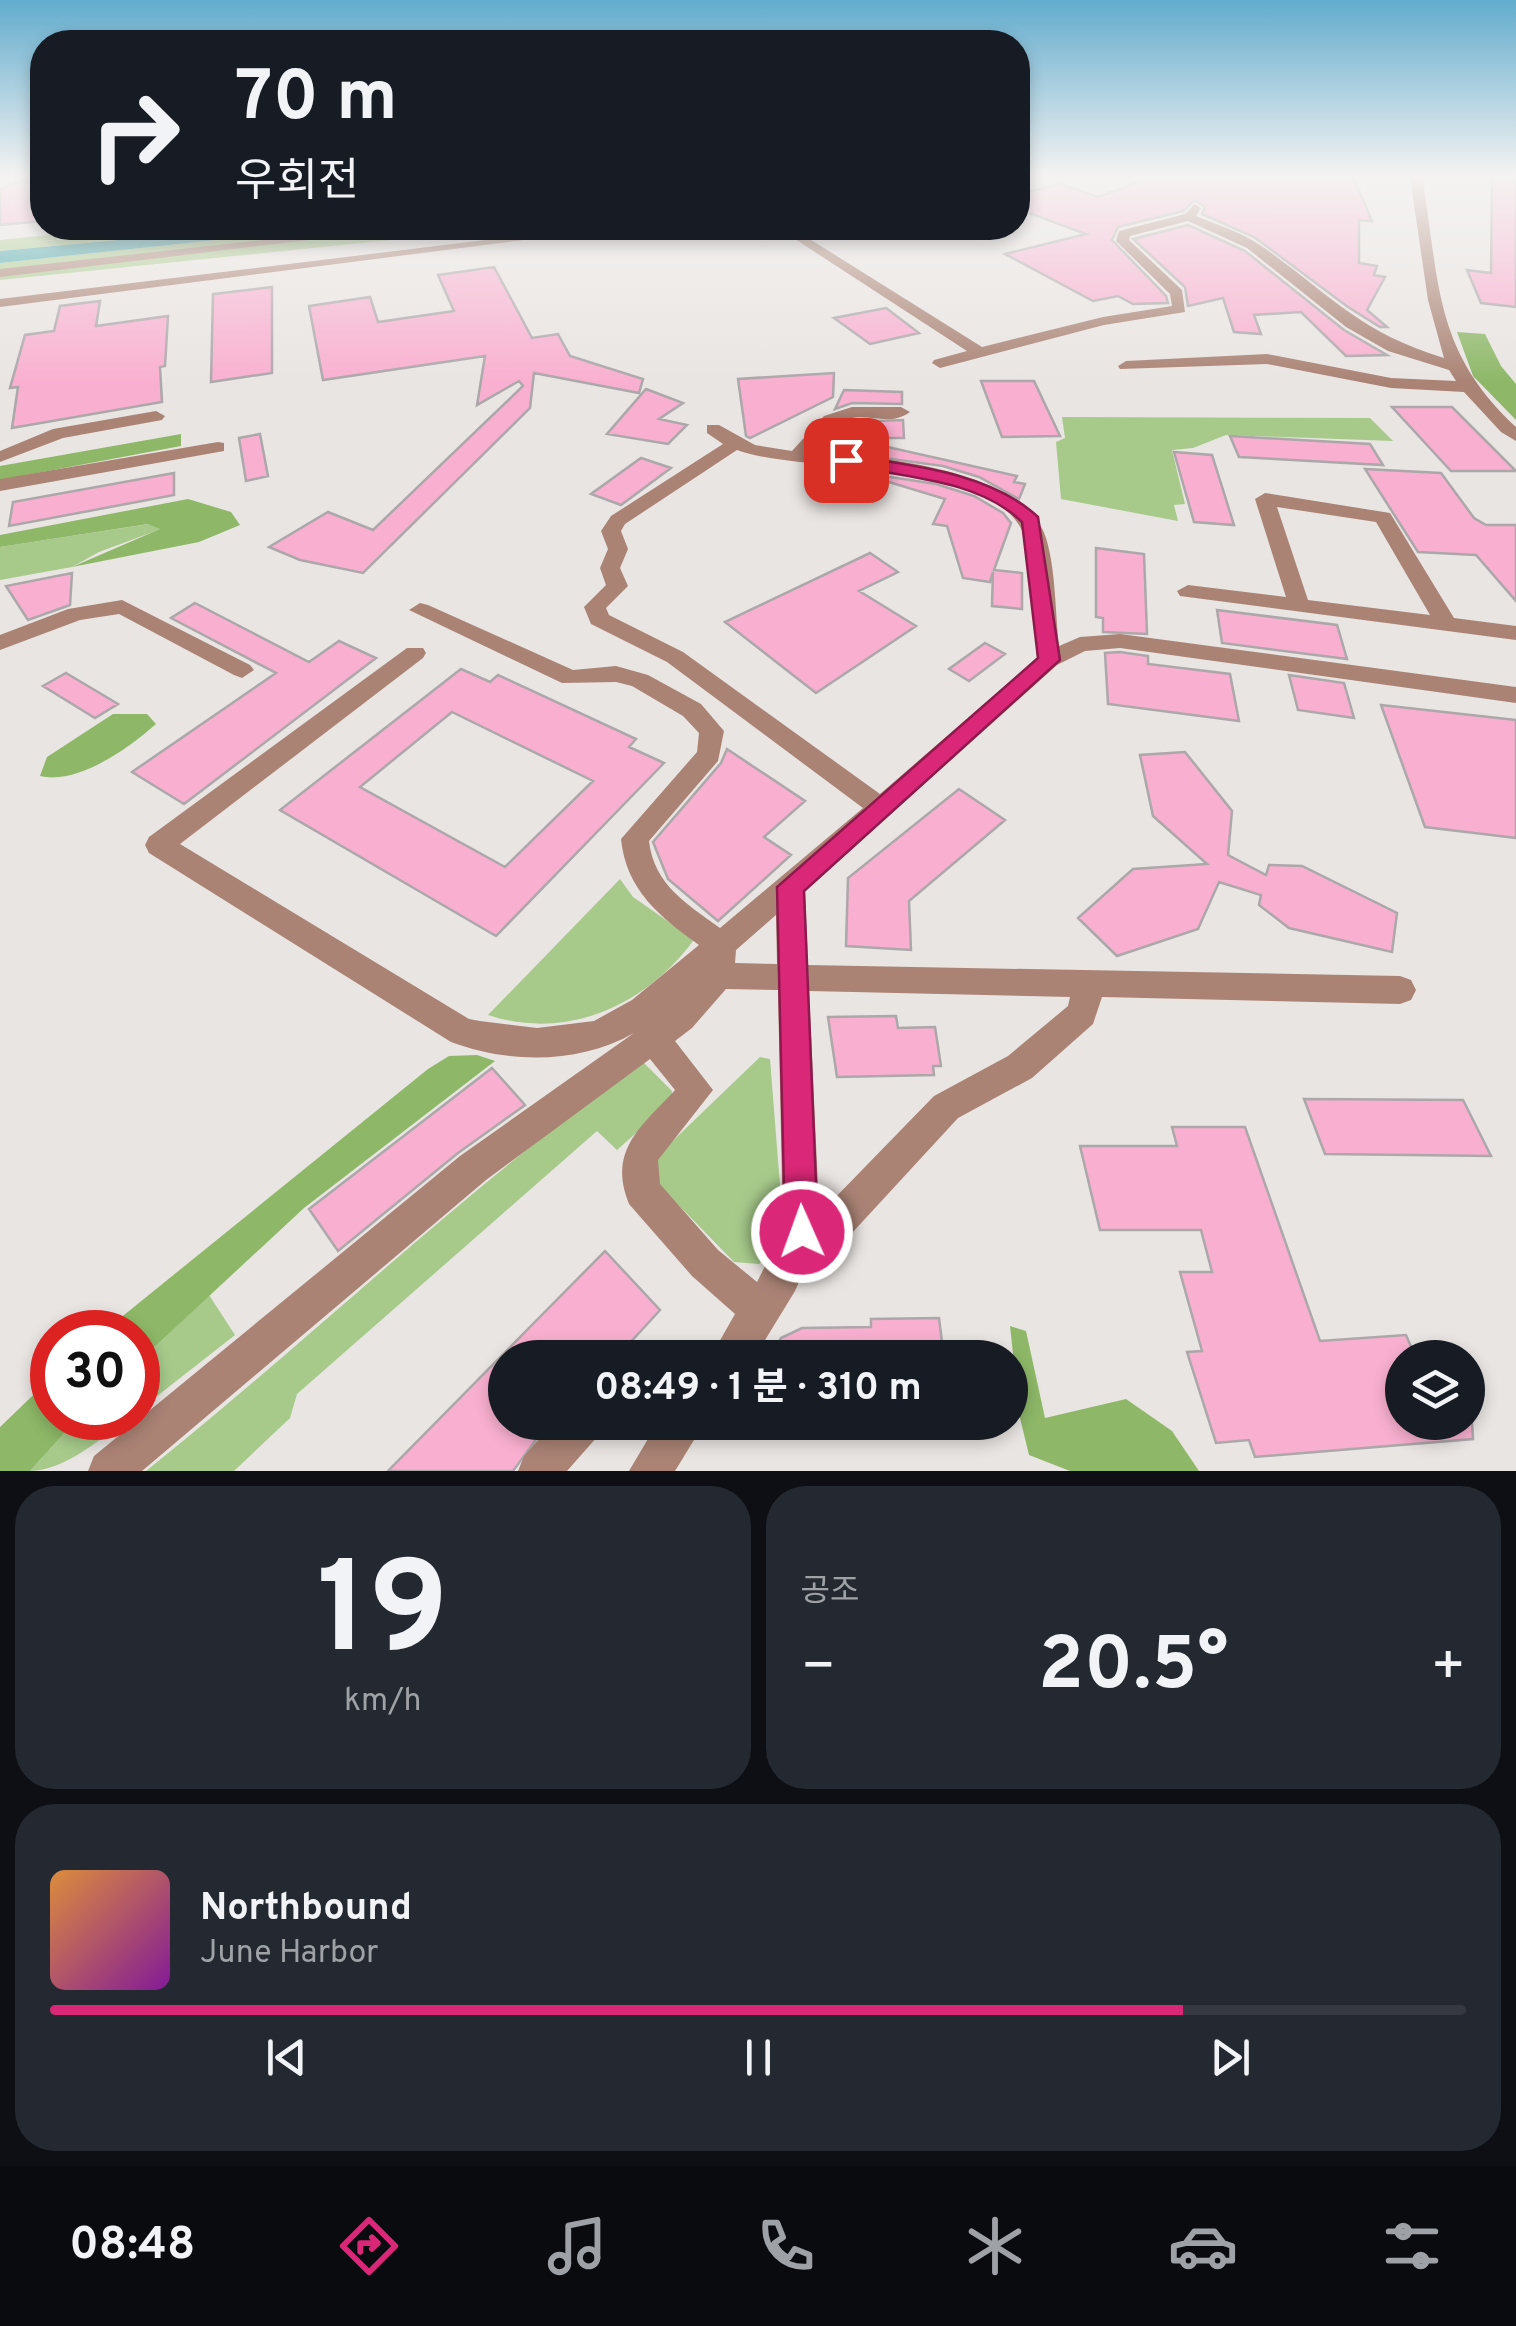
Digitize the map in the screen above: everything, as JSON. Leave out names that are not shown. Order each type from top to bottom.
[{"type":"street","points":[[0,272],[241,246]]},
{"type":"street","points":[[0,302],[466,246]]},
{"type":"street","points":[[812,246],[980,353]]},
{"type":"street","points":[[940,363],[1104,320],[1180,309],[1177,294],[1127,246]]},
{"type":"street","points":[[1253,246],[1351,324],[1394,348],[1456,367]]},
{"type":"street","points":[[1428,246],[1444,338],[1456,367],[1516,436]]},
{"type":"street","points":[[1126,366],[1267,359],[1392,383],[1470,387]]},
{"type":"street","points":[[798,456],[819,424],[832,416],[900,412]]},
{"type":"street","points":[[0,457],[59,433],[156,416]]},
{"type":"street","points":[[713,430],[735,444],[798,456],[876,462],[922,472],[1018,508],[1031,521],[1036,538],[1049,660]]},
{"type":"street","points":[[735,444],[618,520],[611,531],[618,549],[610,568],[617,586],[595,607],[599,619],[675,657],[881,808]]},
{"type":"street","points":[[0,485],[218,446]]},
{"type":"street","points":[[1299,605],[1265,499],[1383,517],[1446,624]]},
{"type":"street","points":[[1188,591],[1516,633]]},
{"type":"street","points":[[0,643],[76,614],[122,607],[242,670]]},
{"type":"street","points":[[420,610],[570,678],[616,674],[640,680],[692,710],[712,732],[709,755],[635,838],[635,865],[658,897],[720,961],[794,978],[1400,990]]},
{"type":"street","points":[[109,1471],[473,1168],[681,1018],[720,961],[790,887],[1049,660],[1080,644],[1120,641],[1516,695]]},
{"type":"street","points":[[415,653],[159,844],[462,1032],[514,1044],[575,1039],[611,1029],[720,961]]},
{"type":"street","points":[[742,1340],[782,1278],[802,1232],[790,887]]},
{"type":"street","points":[[802,1232],[839,1220],[946,1107],[1020,1067],[1082,1014],[1090,984]]},
{"type":"street","points":[[653,1039],[696,1090],[640,1154],[642,1191],[705,1263],[761,1311]]},
{"type":"street","points":[[539,1471],[566,1440]]},
{"type":"street","points":[[650,1471],[672,1440]]},
{"type":"green space","points":[[0,246],[57,246],[0,251]]},
{"type":"green space","points":[[163,246],[336,246],[0,280],[0,263]]},
{"type":"green space","points":[[1457,332],[1485,334],[1501,366],[1516,384],[1516,420],[1473,376]]},
{"type":"green space","points":[[1062,417],[1370,418],[1393,441],[1226,435],[1193,448],[1172,450],[1185,504],[1174,505],[1178,521],[1061,499],[1056,442],[1065,438]]},
{"type":"green space","points":[[181,434],[181,446],[0,480],[0,466]]},
{"type":"green space","points":[[188,499],[231,512],[240,525],[199,542],[72,567],[160,529],[148,524],[0,547],[0,535]]},
{"type":"green space","points":[[149,524],[161,529],[99,552],[72,567],[0,580],[0,547]]},
{"type":"green space","points":[[113,714],[147,714],[156,724],[132,744],[86,770],[40,776],[47,757]]},
{"type":"green space","points":[[620,879],[633,897],[693,941],[674,964],[628,1000],[574,1020],[546,1024],[488,1015]]},
{"type":"green space","points":[[477,1055],[495,1061],[304,1208],[160,1342],[160,1310],[130,1310],[428,1069],[449,1056]]},
{"type":"green space","points":[[760,1057],[770,1059],[783,1224],[773,1251],[759,1264],[734,1262],[660,1186],[656,1157]]},
{"type":"green space","points":[[643,1062],[672,1091],[671,1102],[617,1150],[597,1131],[297,1394],[290,1418],[234,1471],[146,1471],[515,1159]]},
{"type":"green space","points":[[209,1295],[235,1335],[160,1394],[160,1341]]},
{"type":"green space","points":[[1010,1326],[1026,1331],[1028,1340],[1012,1340]]},
{"type":"green space","points":[[1028,1340],[1045,1418],[1126,1399],[1172,1431],[1199,1471],[1070,1471],[1029,1455],[1025,1440]]},
{"type":"green space","points":[[30,1398],[30,1440],[58,1440],[30,1471],[0,1471],[0,1427]]},
{"type":"green space","points":[[58,1440],[100,1440],[56,1466],[30,1471]]},
{"type":"water","points":[[57,246],[163,246],[0,263],[0,251]]},
{"type":"building","points":[[1039,246],[1117,246],[1166,296],[1168,303],[1133,304],[1118,296],[1093,301],[1005,254]]},
{"type":"building","points":[[1140,246],[1233,246],[1344,330],[1387,355],[1346,356],[1301,312],[1254,315],[1261,334],[1234,332],[1223,298],[1188,306],[1185,287]]},
{"type":"building","points":[[1266,246],[1359,246],[1359,263],[1377,266],[1374,275],[1385,277],[1367,310],[1387,327],[1380,327]]},
{"type":"building","points":[[1491,246],[1516,246],[1516,307],[1481,303],[1467,270],[1491,273]]},
{"type":"building","points":[[494,267],[532,338],[558,334],[570,356],[643,379],[639,393],[534,373],[530,408],[363,573],[300,560],[269,547],[328,512],[373,530],[523,386],[519,381],[477,405],[485,356],[323,380],[309,306],[370,297],[378,322],[454,311],[438,275]]},
{"type":"building","points":[[272,287],[272,373],[211,382],[213,294]]},
{"type":"building","points":[[100,301],[96,326],[168,316],[165,366],[160,367],[162,402],[12,428],[18,387],[10,388],[25,335],[54,331],[60,306]]},
{"type":"building","points":[[886,308],[919,333],[870,344],[834,318]]},
{"type":"building","points":[[834,373],[833,397],[750,438],[746,436],[738,379]]},
{"type":"building","points":[[981,381],[1034,381],[1060,436],[1002,437]]},
{"type":"building","points":[[646,389],[683,403],[659,419],[687,425],[668,444],[607,434]]},
{"type":"building","points":[[844,390],[902,392],[902,404],[852,403],[835,409]]},
{"type":"building","points":[[1392,407],[1452,407],[1516,471],[1451,471]]},
{"type":"building","points":[[903,420],[904,438],[883,438],[883,446],[1017,476],[1014,482],[1025,484],[1019,499],[979,477],[943,466],[817,449],[828,436],[852,422]]},
{"type":"building","points":[[260,434],[268,476],[246,481],[239,438]]},
{"type":"building","points":[[1230,436],[1370,444],[1383,465],[1239,457]]},
{"type":"building","points":[[1174,452],[1212,455],[1234,525],[1194,522]]},
{"type":"building","points":[[641,458],[671,468],[621,505],[591,494]]},
{"type":"building","points":[[1365,469],[1441,473],[1474,518],[1486,525],[1516,525],[1516,601],[1476,555],[1418,552]]},
{"type":"building","points":[[858,472],[936,484],[974,496],[1003,513],[1011,523],[994,570],[1022,573],[1022,609],[992,606],[993,572],[990,582],[963,578],[947,526],[933,524],[945,499],[889,482],[855,478]]},
{"type":"building","points":[[174,473],[174,495],[9,526],[13,502]]},
{"type":"building","points":[[1096,548],[1144,554],[1147,634],[1103,632],[1103,618],[1096,617]]},
{"type":"building","points":[[870,553],[898,572],[859,591],[916,626],[816,693],[725,622]]},
{"type":"building","points":[[72,573],[70,605],[28,620],[6,586]]},
{"type":"building","points":[[195,603],[309,662],[339,641],[376,658],[184,804],[132,772],[276,673],[171,618]]},
{"type":"building","points":[[1217,610],[1337,625],[1347,659],[1222,643]]},
{"type":"building","points":[[985,643],[1005,654],[969,681],[949,669]]},
{"type":"building","points":[[1105,653],[1148,656],[1148,664],[1230,674],[1239,721],[1108,704]]},
{"type":"building","points":[[461,669],[490,682],[498,675],[636,739],[629,747],[664,763],[496,936],[280,810]],"holes":[[[452,712],[593,781],[505,867],[360,787]]]},
{"type":"building","points":[[66,673],[118,704],[95,718],[43,686]]},
{"type":"building","points":[[1289,675],[1344,683],[1354,718],[1298,710]]},
{"type":"building","points":[[1381,705],[1516,720],[1516,838],[1425,827]]},
{"type":"building","points":[[727,749],[805,801],[764,837],[791,855],[718,921],[668,879],[653,842],[721,763]]},
{"type":"building","points":[[1185,752],[1232,811],[1228,855],[1266,875],[1269,865],[1302,866],[1397,913],[1392,952],[1289,928],[1259,905],[1261,895],[1219,882],[1198,929],[1117,956],[1078,918],[1133,869],[1207,864],[1153,816],[1140,755]]},
{"type":"building","points":[[959,789],[1005,820],[909,901],[911,950],[846,946],[848,878]]},
{"type":"building","points":[[896,1016],[898,1028],[935,1027],[941,1066],[933,1066],[934,1075],[837,1077],[828,1017]]},
{"type":"building","points":[[492,1068],[525,1105],[458,1153],[338,1251],[309,1209]]},
{"type":"building","points":[[1304,1099],[1463,1100],[1491,1156],[1325,1154]]},
{"type":"building","points":[[1172,1127],[1245,1127],[1320,1341],[1406,1335],[1408,1340],[1385,1340],[1385,1440],[1461,1440],[1255,1457],[1249,1440],[1216,1443],[1187,1352],[1202,1351],[1180,1272],[1212,1272],[1201,1230],[1100,1230],[1080,1146],[1177,1146]]},
{"type":"building","points":[[605,1251],[660,1310],[632,1340],[517,1340]]},
{"type":"building","points":[[939,1318],[942,1340],[780,1340],[802,1328],[871,1327],[871,1319]]},
{"type":"building","points":[[488,1370],[488,1440],[536,1440],[513,1471],[388,1471]]},
{"type":"route","points":[[802,1232],[790,887],[1049,660],[1036,538],[1031,521],[1018,508],[922,472],[846,460]]}]
